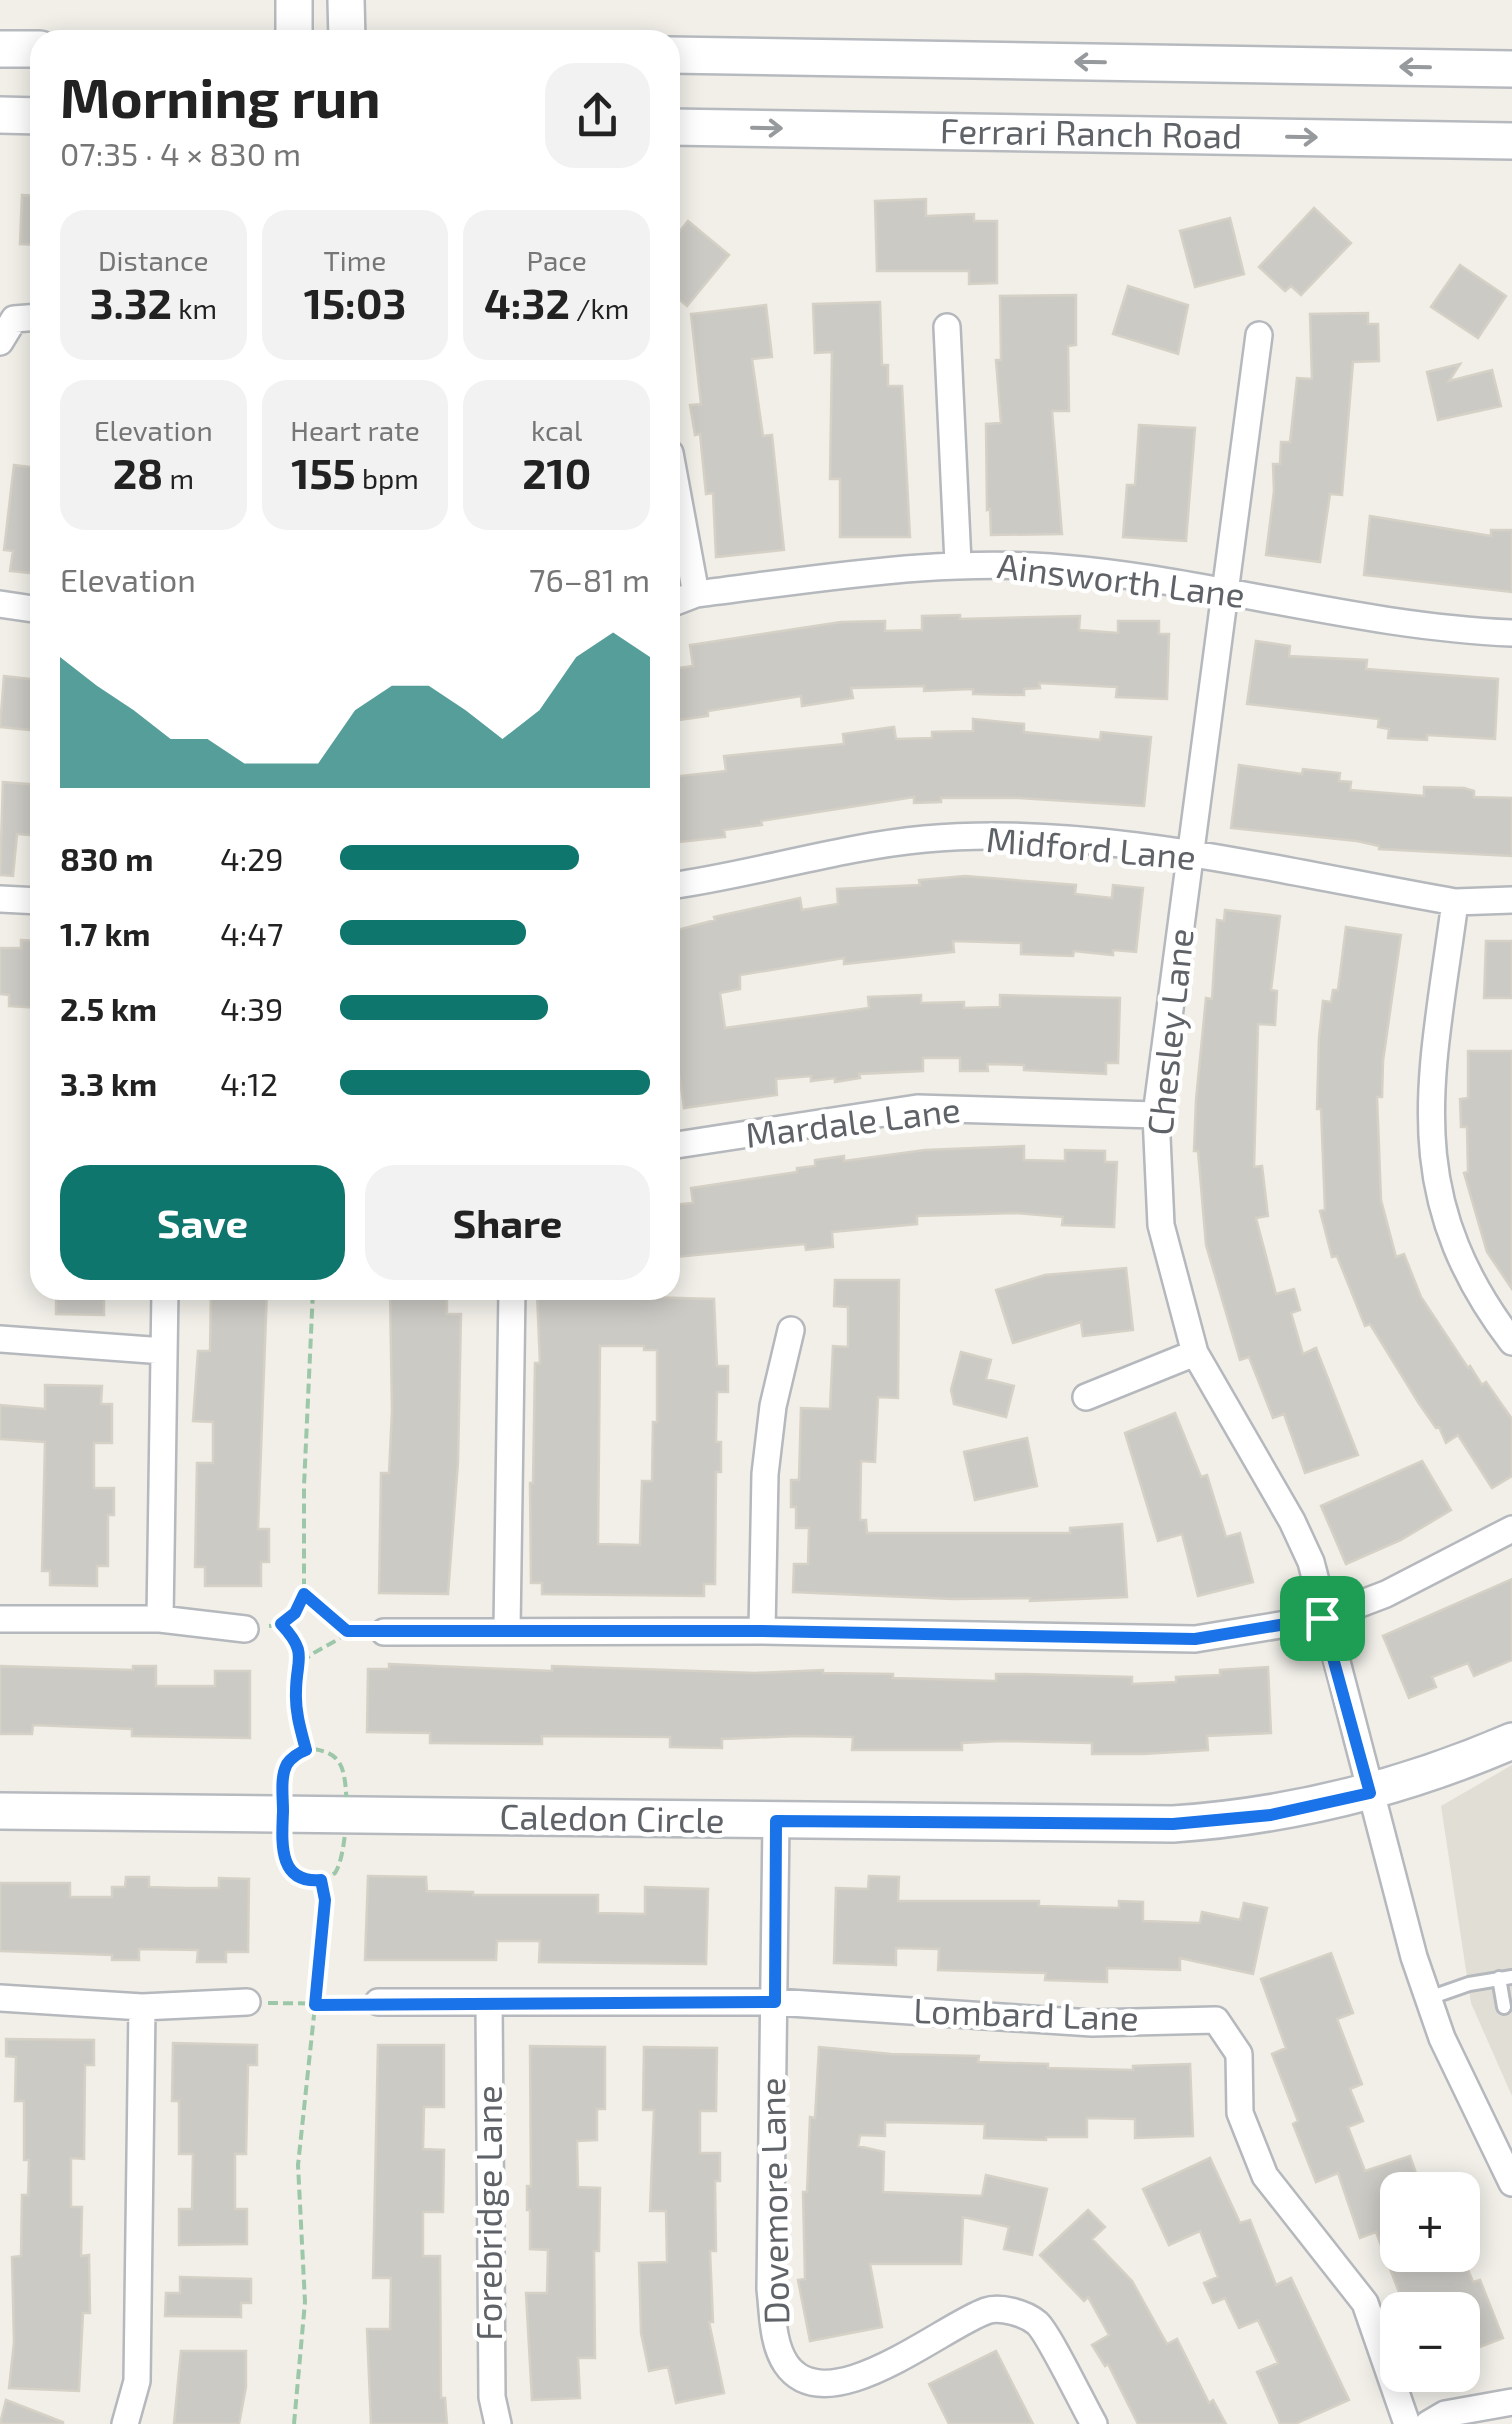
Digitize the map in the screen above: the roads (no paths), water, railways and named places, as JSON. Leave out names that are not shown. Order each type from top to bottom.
[{"type":"street","points":[[294,0],[294,30]]},
{"type":"street","points":[[346,0],[346,30]]},
{"type":"street","points":[[0,49],[30,49]]},
{"type":"street","name":"Ferrari Ranch Road","points":[[680,55],[1512,68]]},
{"type":"street","points":[[0,115],[30,116]]},
{"type":"street","name":"Ferrari Ranch Road","points":[[680,127],[1512,141]]},
{"type":"street","points":[[0,342],[14,319],[30,318]]},
{"type":"street","points":[[947,328],[958,563]]},
{"type":"street","name":"Chesley Lane","points":[[1259,335],[1156,1116],[1161,1225],[1195,1353],[1292,1520],[1311,1562],[1322,1618],[1429,1998],[1462,2082],[1512,2183]]},
{"type":"street","points":[[680,508],[696,594]]},
{"type":"street","name":"Ainsworth Lane","points":[[680,600],[696,594],[958,563],[1082,570],[1225,591],[1434,630],[1512,633]]},
{"type":"street","points":[[0,604],[30,608]]},
{"type":"street","name":"Midford Lane","points":[[680,884],[924,839],[1008,836],[1092,841],[1455,902],[1512,900]]},
{"type":"street","points":[[0,899],[30,900]]},
{"type":"street","points":[[1455,902],[1432,1077],[1432,1166],[1450,1240],[1481,1302],[1512,1342]]},
{"type":"street","name":"Mardale Lane","points":[[680,1144],[917,1108],[1156,1116]]},
{"type":"street","points":[[160,1619],[165,1300]]},
{"type":"street","points":[[507,1629],[512,1300]]},
{"type":"street","points":[[762,1631],[765,1474],[772,1406],[791,1330]]},
{"type":"street","points":[[0,1339],[164,1351]]},
{"type":"street","points":[[1086,1397],[1195,1353]]},
{"type":"street","points":[[384,1632],[762,1631],[1195,1639],[1322,1618],[1386,1594],[1512,1529]]},
{"type":"street","points":[[0,1619],[160,1619],[245,1629]]},
{"type":"street","name":"Caledon Circle","points":[[0,1811],[1173,1824],[1271,1815],[1370,1793],[1512,1741]]},
{"type":"street","name":"Dovemore Lane","points":[[776,1821],[770,2290],[778,2347],[788,2368],[809,2383],[838,2383],[904,2360],[988,2310],[1008,2310],[1037,2324],[1094,2424]]},
{"type":"street","points":[[0,1998],[142,2007],[247,2002]]},
{"type":"street","name":"Lombard Lane","points":[[378,2002],[775,2002],[1092,2023],[1216,2020],[1240,2054],[1240,2113],[1264,2176],[1365,2304],[1397,2386],[1407,2424]]},
{"type":"street","name":"Forebridge Lane","points":[[489,2002],[492,2396],[498,2424]]},
{"type":"street","points":[[125,2424],[137,2381],[142,2007]]},
{"type":"street","points":[[1428,2424],[1444,2414],[1512,2402]]},
{"type":"lane","points":[[1429,1998],[1505,1978],[1504,2008]]}]
